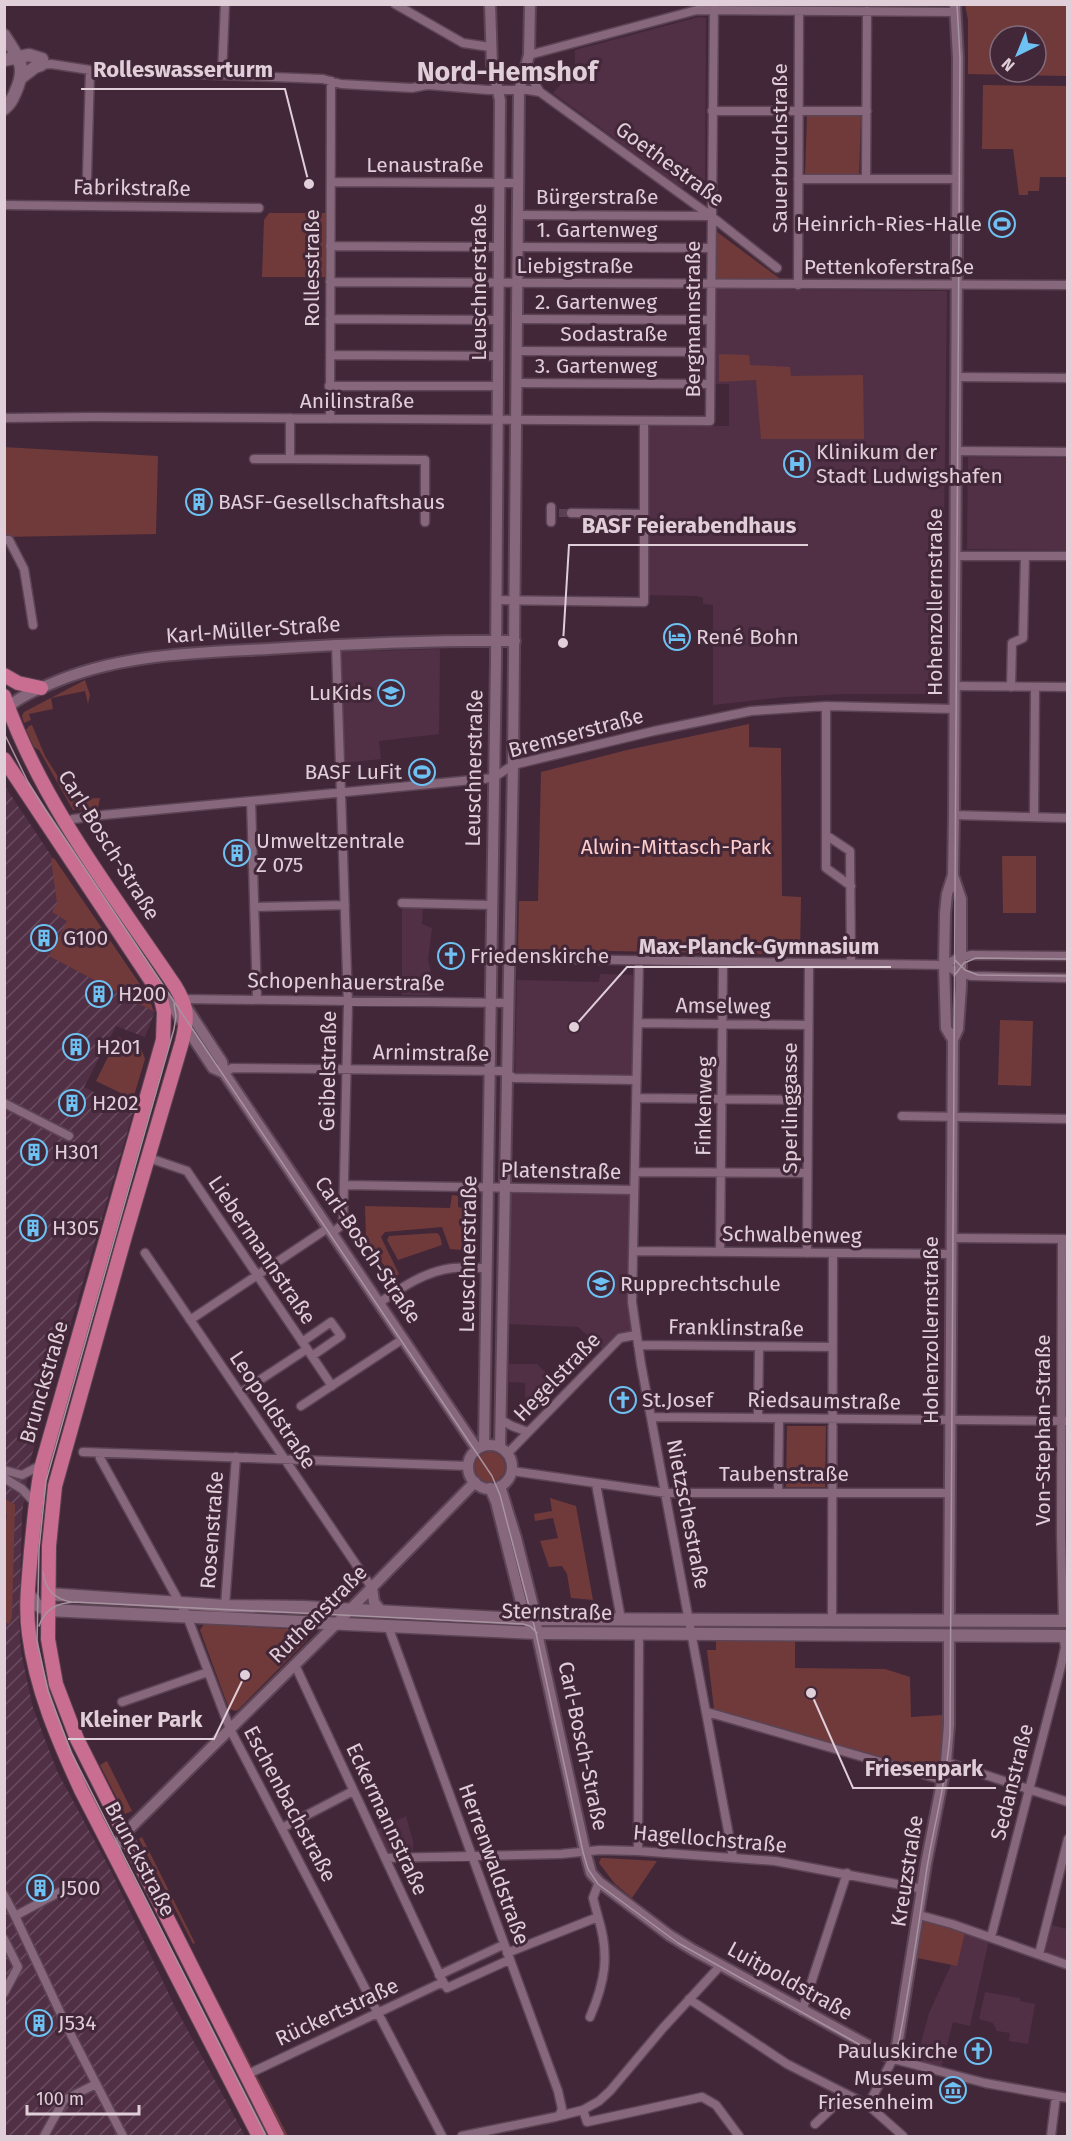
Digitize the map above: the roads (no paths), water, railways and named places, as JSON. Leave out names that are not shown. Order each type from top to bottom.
[{"type":"main road","points":[[4,35],[24,56]]},
{"type":"main road","points":[[22,77],[24,56]]},
{"type":"main road","points":[[4,60],[24,56],[45,62]]},
{"type":"main road","points":[[8,106],[22,77],[45,62]]},
{"type":"main road","points":[[4,675],[18,682],[41,688]]},
{"type":"main road","name":"Carl-Bosch-Straße","points":[[6,704],[30,759],[66,822],[184,1003]]},
{"type":"main road","name":"Carl-Bosch-Straße","points":[[4,759],[160,994]]},
{"type":"main road","name":"Brunckstraße","points":[[160,994],[165,1024],[163,1040],[42,1465],[28,1593],[29,1634],[37,1674],[51,1719],[76,1781],[259,2136]]},
{"type":"main road","name":"Brunckstraße","points":[[184,1003],[186,1028],[55,1486],[49,1546],[48,1639],[56,1684],[77,1739],[278,2136]]},
{"type":"main road","points":[[28,1593],[37,1605],[47,1610]]},
{"type":"main road","name":"Sternstraße","points":[[48,1594],[225,1606],[351,1609],[531,1618],[1065,1621]]},
{"type":"main road","name":"Sternstraße","points":[[47,1610],[537,1633],[1065,1636]]},
{"type":"main road","points":[[832,1619],[832,1634]]},
{"type":"main road","points":[[949,1620],[949,1635]]},
{"type":"main road","points":[[1065,1621],[1065,1636]]},
{"type":"street","points":[[222,75],[225,4]]},
{"type":"street","points":[[394,4],[464,43],[490,47]]},
{"type":"street","name":"Leuschnerstraße","points":[[481,1448],[493,958],[491,904],[497,600],[500,183],[499,91],[490,47],[490,4]]},
{"type":"street","name":"Leuschnerstraße","points":[[504,1450],[501,1420],[515,641],[519,91],[530,55],[530,4]]},
{"type":"street","points":[[530,55],[697,10],[714,8],[799,11],[955,8]]},
{"type":"street","name":"Bergmannstraße","points":[[710,421],[714,8]]},
{"type":"street","name":"Hohenzollernstraße","points":[[949,1620],[952,1040],[946,1028],[944,965],[945,913],[947,894],[953,875],[954,814],[958,50],[955,8]]},
{"type":"street","name":"Sauerbruchstraße","points":[[798,285],[799,11]]},
{"type":"street","points":[[866,179],[867,11]]},
{"type":"street","points":[[45,62],[90,70],[323,79],[341,84],[412,88],[427,85],[540,92]]},
{"type":"street","name":"Goethestraße","points":[[526,69],[540,92],[711,216],[777,268]]},
{"type":"street","points":[[87,177],[90,70]]},
{"type":"street","name":"Rollesstraße","points":[[330,418],[331,81]]},
{"type":"street","points":[[712,111],[867,111]]},
{"type":"street","points":[[798,179],[957,179]]},
{"type":"street","name":"Lenaustraße","points":[[331,182],[519,183]]},
{"type":"street","name":"Fabrikstraße","points":[[4,205],[259,208]]},
{"type":"street","name":"Bürgerstraße","points":[[518,215],[711,216]]},
{"type":"street","points":[[330,246],[499,247]]},
{"type":"street","name":"1. Gartenweg","points":[[518,247],[711,248]]},
{"type":"street","name":"Liebigstraße","points":[[330,282],[711,285]]},
{"type":"street","name":"Pettenkoferstraße","points":[[711,285],[1068,285]]},
{"type":"street","points":[[330,318],[499,320]]},
{"type":"street","name":"2. Gartenweg","points":[[518,319],[710,320]]},
{"type":"street","name":"Sodastraße","points":[[517,351],[710,352]]},
{"type":"street","points":[[330,356],[498,356]]},
{"type":"street","points":[[956,378],[1068,378]]},
{"type":"street","name":"3. Gartenweg","points":[[517,383],[710,384]]},
{"type":"street","points":[[330,386],[498,386]]},
{"type":"street","name":"Anilinstraße","points":[[4,418],[710,421]]},
{"type":"street","points":[[290,418],[290,459]]},
{"type":"street","points":[[497,600],[644,602],[645,421]]},
{"type":"street","points":[[956,451],[1068,452]]},
{"type":"street","points":[[254,459],[426,460],[425,522]]},
{"type":"street","points":[[571,513],[644,514]]},
{"type":"street","points":[[4,540],[9,540],[24,569],[33,625]]},
{"type":"street","points":[[955,556],[1068,556]]},
{"type":"street","points":[[1011,687],[1012,643],[1023,638],[1025,556]]},
{"type":"street","name":"Karl-Müller-Straße","points":[[6,704],[88,669],[127,660],[336,644],[515,641]]},
{"type":"street","name":"Geibelstraße","points":[[330,1231],[343,1224],[348,1000],[336,644]]},
{"type":"street","points":[[954,686],[1068,687]]},
{"type":"street","points":[[1034,817],[1035,687]]},
{"type":"street","points":[[826,706],[826,868],[851,886]]},
{"type":"street","name":"Bremserstraße","points":[[66,822],[103,815],[493,778],[513,765],[711,718],[751,711],[826,706],[954,709]]},
{"type":"street","points":[[251,801],[257,999]]},
{"type":"street","points":[[954,814],[1068,818]]},
{"type":"street","points":[[826,835],[850,851],[851,963]]},
{"type":"street","name":"Hohenzollernstraße","points":[[952,1040],[958,1029],[961,974],[961,899],[953,875]]},
{"type":"street","points":[[402,903],[491,904]]},
{"type":"street","points":[[254,907],[345,905]]},
{"type":"street","points":[[944,965],[960,957],[972,955],[1068,956]]},
{"type":"street","points":[[493,958],[944,965],[961,974],[972,976],[1068,978]]},
{"type":"street","name":"Nietzschestraße","points":[[639,960],[632,1302],[636,1335],[733,1857]]},
{"type":"street","name":"Finkenweg","points":[[720,1252],[723,961]]},
{"type":"street","name":"Sperlinggasse","points":[[807,1253],[809,963]]},
{"type":"street","name":"Carl-Bosch-Straße","points":[[160,994],[168,1000],[213,1068],[224,1073]]},
{"type":"street","name":"Schopenhauerstraße","points":[[184,1003],[257,999],[508,1003]]},
{"type":"street","name":"Carl-Bosch-Straße","points":[[184,1003],[222,1062],[224,1073],[403,1339],[481,1448]]},
{"type":"street","name":"Amselweg","points":[[638,1023],[808,1025]]},
{"type":"street","name":"Arnimstraße","points":[[224,1073],[232,1068],[502,1071],[514,1078],[636,1080]]},
{"type":"street","points":[[637,1098],[808,1100]]},
{"type":"street","points":[[4,1103],[69,1136]]},
{"type":"street","points":[[902,1116],[1068,1119]]},
{"type":"street","name":"Liebermannstraße","points":[[148,1155],[154,1160],[187,1171],[332,1386]]},
{"type":"street","points":[[635,1172],[807,1173]]},
{"type":"street","name":"Platenstraße","points":[[344,1185],[634,1190]]},
{"type":"street","points":[[190,1320],[330,1231]]},
{"type":"street","points":[[951,1238],[1065,1239]]},
{"type":"street","name":"Von-Stephan-Straße","points":[[1065,1239],[1065,1621]]},
{"type":"street","name":"Schwalbenweg","points":[[633,1251],[951,1254]]},
{"type":"street","name":"Leopoldstraße","points":[[145,1253],[372,1588]]},
{"type":"street","points":[[832,1619],[833,1253]]},
{"type":"street","points":[[379,1303],[413,1281],[431,1273],[451,1268],[487,1268]]},
{"type":"street","name":"Hegelstraße","points":[[504,1450],[528,1432],[620,1338],[636,1335]]},
{"type":"street","points":[[301,1406],[403,1339]]},
{"type":"street","name":"Franklinstraße","points":[[638,1345],[832,1347]]},
{"type":"street","points":[[758,1418],[759,1347]]},
{"type":"street","points":[[240,1393],[307,1349]]},
{"type":"street","name":"Riedsaumstraße","points":[[652,1417],[1064,1420]]},
{"type":"street","points":[[778,1492],[779,1418]]},
{"type":"street","points":[[501,1420],[528,1432]]},
{"type":"street","points":[[481,1448],[504,1450],[511,1462],[512,1471],[508,1480],[495,1487],[475,1482],[469,1466],[471,1457],[481,1448]]},
{"type":"street","points":[[83,1452],[469,1466]]},
{"type":"street","name":"Eschenbachstraße","points":[[99,1453],[187,1616],[230,1729],[442,2136]]},
{"type":"street","name":"Rosenstraße","points":[[225,1606],[236,1457]]},
{"type":"street","points":[[4,1470],[22,1475],[42,1465]]},
{"type":"street","name":"Taubenstraße","points":[[512,1471],[666,1493],[950,1493]]},
{"type":"street","points":[[4,1478],[22,1489],[36,1504]]},
{"type":"street","name":"Ruthenstraße","points":[[112,1850],[124,1835],[475,1482]]},
{"type":"street","points":[[596,1484],[621,1619]]},
{"type":"street","name":"Carl-Bosch-Straße","points":[[495,1487],[516,1538],[531,1618],[537,1633],[589,1868]]},
{"type":"street","points":[[372,1588],[374,1602],[381,1611]]},
{"type":"street","points":[[309,1622],[316,1631],[318,1642]]},
{"type":"street","name":"Herrenwaldstraße","points":[[388,1626],[558,2091],[562,2109],[560,2114]]},
{"type":"street","points":[[638,1851],[639,1633]]},
{"type":"street","name":"Kreuzstraße","points":[[868,2105],[897,2046],[943,1780],[949,1725],[949,1635]]},
{"type":"street","name":"Sedanstraße","points":[[991,1937],[1061,1666],[1065,1636]]},
{"type":"street","name":"Eckermannstraße","points":[[295,1665],[443,1982]]},
{"type":"street","points":[[122,1702],[208,1672]]},
{"type":"street","points":[[707,1713],[943,1780]]},
{"type":"street","points":[[946,1762],[1068,1802]]},
{"type":"street","points":[[282,1828],[353,1791]]},
{"type":"street","points":[[1039,1954],[1068,1839]]},
{"type":"street","name":"Hagellochstraße","points":[[385,1858],[561,1854],[600,1850],[638,1851],[775,1861],[923,1889]]},
{"type":"street","name":"Luitpoldstraße","points":[[589,1868],[599,1882],[669,1935],[802,2011],[893,2058],[985,2083],[1068,2098]]},
{"type":"street","points":[[802,2011],[848,1874]]},
{"type":"street","points":[[590,2018],[604,1975],[606,1953],[593,1898],[599,1882]]},
{"type":"street","points":[[15,1917],[69,1887]]},
{"type":"street","points":[[4,1895],[123,2136]]},
{"type":"street","points":[[919,1915],[991,1937],[1068,1965]]},
{"type":"street","name":"Rückertstraße","points":[[246,2075],[506,1952],[598,1917]]},
{"type":"street","points":[[4,1939],[18,1967],[4,1993]]},
{"type":"street","name":"Rückertstraße","points":[[443,1982],[506,1952]]},
{"type":"street","points":[[462,2136],[485,2134],[583,2110],[599,2102],[721,1965]]},
{"type":"street","points":[[689,1999],[786,2064],[868,2105],[903,2136]]},
{"type":"street","points":[[44,2136],[64,2100],[96,2084]]},
{"type":"street","points":[[815,2124],[846,2095]]},
{"type":"street","points":[[1051,2136],[1056,2096]]},
{"type":"street","points":[[583,2110],[587,2122],[702,2097],[716,2104],[739,2136]]},
{"type":"tunnel","points":[[559,513],[571,513]]},
{"type":"tram line","points":[[4,733],[28,782],[45,809],[492,1476],[500,1495],[536,1633],[583,1852],[588,1869],[598,1884],[678,1943],[873,2052],[882,2054],[892,2052],[899,2041],[903,2020],[950,1734],[960,58],[957,4]]},
{"type":"tram line","points":[[954,976],[964,963],[976,958],[1068,959]]},
{"type":"tram line","points":[[955,960],[965,970],[978,975],[1068,976]]},
{"type":"tram line","points":[[174,1004],[176,1016],[174,1029],[46,1481],[39,1549],[37,1641],[48,1691],[71,1752],[266,2136]]},
{"type":"tram line","points":[[43,1572],[51,1592],[71,1602]]},
{"type":"tram line","points":[[39,1626],[52,1608],[74,1602],[523,1624],[530,1626],[537,1633]]},
{"type":"place","name":"Rolleswasserturm","points":[[309,184]]},
{"type":"place","name":"Heinrich-Ries-Halle","points":[[1002,224]]},
{"type":"place","name":"Klinikum der Stadt Ludwigshafen","points":[[797,464]]},
{"type":"place","name":"BASF-Gesellschaftshaus","points":[[199,502]]},
{"type":"place","name":"René Bohn","points":[[677,637]]},
{"type":"place","name":"BASF Feierabendhaus","points":[[563,643]]},
{"type":"place","name":"LuKids","points":[[391,693]]},
{"type":"place","name":"BASF LuFit","points":[[422,772]]},
{"type":"place","name":"Umweltzentrale Z 075","points":[[237,853]]},
{"type":"place","name":"G100","points":[[44,938]]},
{"type":"place","name":"Friedenskirche","points":[[451,956]]},
{"type":"place","name":"H200","points":[[99,994]]},
{"type":"place","name":"Max-Planck-Gymnasium","points":[[574,1027]]},
{"type":"place","name":"H201","points":[[76,1047]]},
{"type":"place","name":"H202","points":[[72,1103]]},
{"type":"place","name":"H301","points":[[34,1152]]},
{"type":"place","name":"H305","points":[[33,1228]]},
{"type":"place","name":"Rupprechtschule","points":[[601,1284]]},
{"type":"place","name":"St.Josef","points":[[623,1400]]},
{"type":"place","name":"Kleiner Park","points":[[245,1675]]},
{"type":"place","name":"Friesenpark","points":[[811,1693]]},
{"type":"place","name":"J500","points":[[40,1888]]},
{"type":"place","name":"J534","points":[[39,2023]]},
{"type":"place","name":"Pauluskirche","points":[[978,2051]]},
{"type":"place","name":"Museum Friesenheim","points":[[953,2090]]},
{"type":"district","name":"Nord-Hemshof","points":[[507,72]]},
{"type":"park label","name":"Alwin-Mittasch-Park","points":[[676,847]]}]
